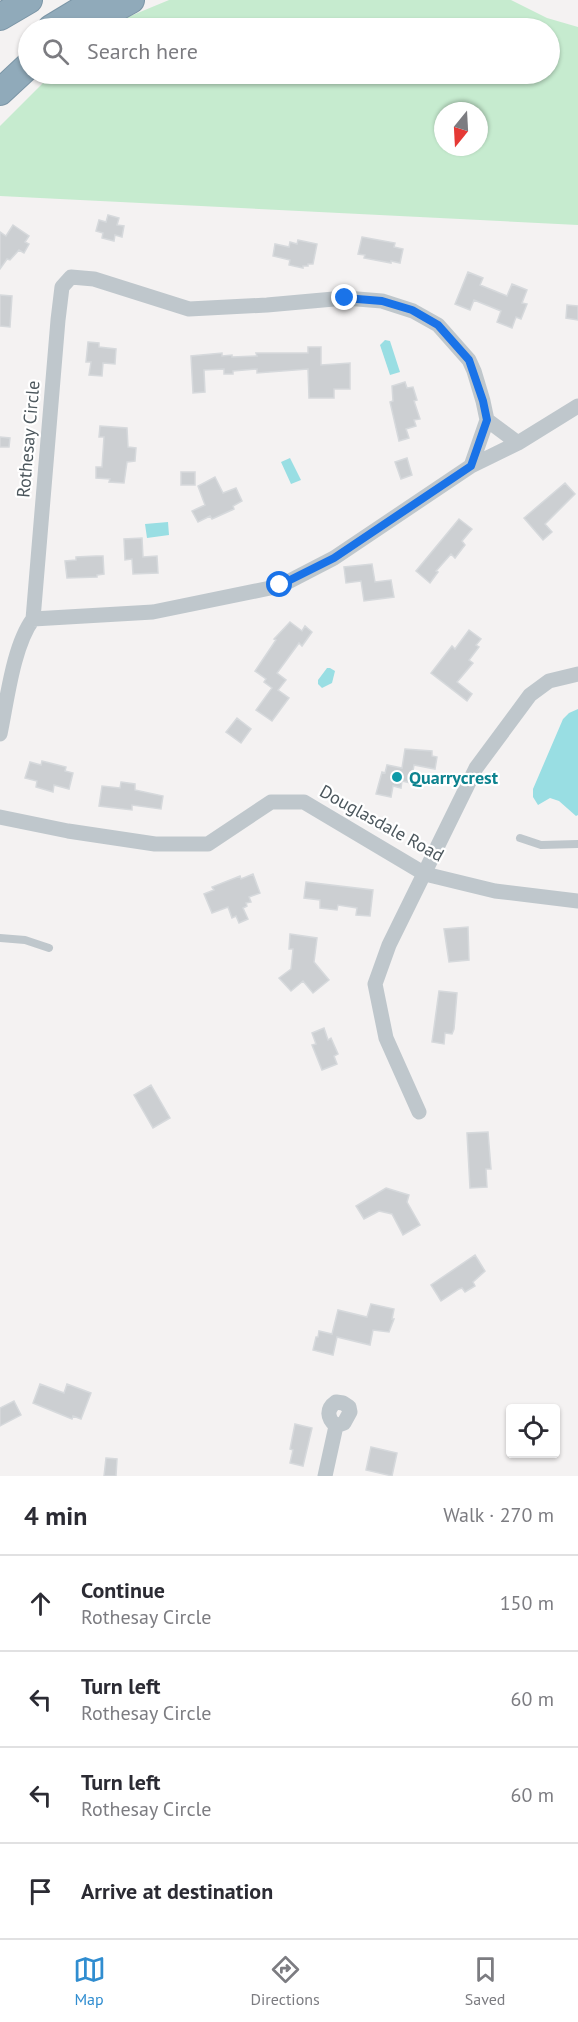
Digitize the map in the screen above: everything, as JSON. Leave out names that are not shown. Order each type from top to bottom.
[{"type":"highway","points":[[0,17],[28,0]]},
{"type":"highway","points":[[68,18],[99,0]]},
{"type":"highway","points":[[98,18],[130,0]]},
{"type":"highway","points":[[0,71],[18,56]]},
{"type":"highway","points":[[0,92],[18,75]]},
{"type":"street","name":"Rothesay Circle","points":[[33,619],[58,320],[62,287],[71,277],[94,279],[189,309],[345,298],[382,301],[412,310],[438,325],[469,360],[487,420]]},
{"type":"street","points":[[0,734],[25,629],[33,619],[153,612],[280,585],[334,558],[471,466],[518,443],[578,406]]},
{"type":"street","points":[[471,466],[487,420],[518,443]]},
{"type":"street","points":[[419,1112],[386,1038],[375,984],[389,945],[476,768],[530,695],[549,681],[578,674]]},
{"type":"street","name":"Douglasdale Road","points":[[0,817],[68,831],[156,844],[208,844],[271,802],[304,802],[425,873],[495,891],[578,901]]},
{"type":"street","points":[[325,1476],[336,1426]]},
{"type":"lane","points":[[520,838],[541,845],[578,844]]},
{"type":"lane","points":[[0,938],[26,940],[49,948]]},
{"type":"green space","points":[[169,0],[511,0],[547,18],[127,18]]},
{"type":"green space","points":[[560,22],[578,27],[578,225],[0,196],[0,126],[42,84],[560,84]]},
{"type":"water","points":[[385,340],[390,341],[400,372],[390,375],[380,345]]},
{"type":"water","points":[[290,458],[301,480],[291,484],[281,462]]},
{"type":"water","points":[[168,522],[169,535],[147,538],[145,524]]},
{"type":"water","points":[[327,668],[335,671],[332,683],[322,688],[318,680]]},
{"type":"water","points":[[578,709],[578,815],[576,816],[559,801],[550,798],[538,805],[533,797],[533,789],[563,719]]},
{"type":"building","points":[[108,215],[119,218],[117,225],[124,226],[122,237],[115,235],[114,241],[102,238],[103,233],[96,231],[99,220],[106,222]]},
{"type":"building","points":[[13,225],[29,236],[25,242],[29,244],[24,253],[19,250],[10,260],[7,259],[0,269],[0,232],[6,236]]},
{"type":"building","points":[[362,237],[395,243],[394,247],[403,249],[400,263],[364,258],[365,255],[358,254]]},
{"type":"building","points":[[298,240],[317,244],[313,264],[303,266],[303,268],[289,265],[290,260],[273,256],[275,244],[289,247],[290,242],[297,244]]},
{"type":"building","points":[[468,272],[483,278],[480,285],[507,296],[512,284],[527,290],[522,303],[527,304],[521,319],[516,317],[512,328],[497,322],[501,311],[474,300],[470,310],[455,304]]},
{"type":"building","points":[[0,295],[12,296],[10,327],[0,326]]},
{"type":"building","points":[[567,305],[578,306],[578,320],[566,318]]},
{"type":"building","points":[[88,342],[99,343],[99,347],[116,349],[115,364],[103,363],[102,376],[89,375],[91,362],[86,362]]},
{"type":"building","points":[[308,347],[321,347],[321,365],[350,363],[350,389],[334,389],[334,398],[309,398],[308,369],[257,373],[257,369],[224,374],[224,369],[204,370],[205,392],[193,393],[191,356],[222,353],[222,356],[232,355],[232,357],[257,356],[256,353],[308,353]]},
{"type":"building","points":[[405,382],[407,388],[413,387],[417,400],[414,401],[420,419],[414,420],[416,426],[406,429],[409,438],[399,441],[390,402],[393,401],[392,386]]},
{"type":"building","points":[[100,426],[127,428],[128,447],[136,448],[135,461],[127,462],[124,483],[96,478],[96,467],[102,467],[104,437],[99,437]]},
{"type":"building","points":[[0,437],[10,438],[9,447],[0,447]]},
{"type":"building","points":[[407,458],[412,475],[401,479],[395,462]]},
{"type":"building","points":[[181,472],[195,472],[195,485],[181,485]]},
{"type":"building","points":[[215,477],[223,493],[236,488],[242,501],[233,506],[234,509],[212,519],[210,516],[198,522],[192,511],[205,505],[198,486]]},
{"type":"building","points":[[565,483],[575,494],[545,524],[552,532],[543,540],[524,518]]},
{"type":"building","points":[[459,519],[472,529],[462,541],[465,545],[455,558],[451,554],[436,571],[438,572],[430,583],[416,571]]},
{"type":"building","points":[[142,538],[143,557],[157,556],[158,573],[133,574],[132,559],[125,560],[124,539]]},
{"type":"building","points":[[103,556],[104,574],[97,575],[97,577],[67,578],[65,561],[76,560],[76,557]]},
{"type":"building","points":[[372,564],[375,582],[391,580],[394,597],[364,601],[361,581],[346,583],[344,567]]},
{"type":"building","points":[[290,622],[302,631],[305,626],[312,632],[302,646],[299,643],[277,673],[286,680],[278,690],[289,698],[272,721],[256,710],[272,688],[264,682],[266,679],[255,671],[276,640],[274,639]]},
{"type":"building","points":[[469,630],[481,639],[476,645],[479,647],[469,660],[473,663],[457,682],[472,694],[467,701],[431,673],[452,646],[455,649]]},
{"type":"building","points":[[237,718],[251,729],[241,743],[226,732]]},
{"type":"building","name":"Quarrycrest","points":[[405,749],[432,751],[432,756],[437,757],[435,769],[414,765],[411,783],[402,781],[401,788],[393,786],[391,797],[376,794],[382,772],[385,773],[387,765],[402,768]]},
{"type":"building","points":[[42,761],[66,767],[65,771],[73,773],[69,789],[54,785],[53,792],[36,787],[37,781],[25,778],[30,762],[41,765]]},
{"type":"building","points":[[121,782],[135,784],[135,790],[163,796],[161,809],[132,805],[132,810],[99,806],[102,786],[120,788]]},
{"type":"building","points":[[253,874],[260,893],[249,897],[251,902],[246,903],[247,906],[243,908],[248,919],[239,923],[236,916],[232,918],[228,907],[212,913],[204,894],[214,890],[212,887],[240,876],[241,879]]},
{"type":"building","points":[[306,882],[373,890],[370,916],[356,915],[357,908],[338,905],[337,910],[320,908],[320,900],[304,898]]},
{"type":"building","points":[[468,927],[469,960],[449,962],[444,929]]},
{"type":"building","points":[[290,934],[317,938],[314,962],[329,980],[313,993],[303,981],[291,991],[279,978],[291,969],[293,949],[289,949]]},
{"type":"building","points":[[439,991],[457,993],[454,1029],[452,1034],[445,1033],[444,1044],[432,1042]]},
{"type":"building","points":[[324,1028],[328,1040],[331,1038],[338,1054],[334,1056],[337,1064],[322,1070],[312,1045],[316,1044],[312,1033]]},
{"type":"building","points":[[151,1085],[170,1118],[153,1128],[134,1095]]},
{"type":"building","points":[[488,1132],[491,1169],[486,1169],[487,1187],[470,1188],[467,1133]]},
{"type":"building","points":[[386,1188],[409,1195],[407,1202],[420,1225],[403,1235],[392,1214],[379,1211],[364,1219],[356,1206]]},
{"type":"building","points":[[475,1255],[485,1271],[473,1282],[475,1286],[465,1292],[462,1288],[459,1289],[441,1301],[431,1285]]},
{"type":"building","points":[[371,1304],[394,1309],[392,1319],[394,1319],[389,1332],[373,1330],[370,1345],[337,1337],[333,1355],[313,1350],[319,1331],[332,1334],[338,1310],[367,1317]]},
{"type":"building","points":[[40,1384],[64,1393],[67,1384],[91,1393],[81,1419],[73,1416],[72,1419],[33,1403]]},
{"type":"building","points":[[14,1401],[21,1415],[0,1426],[0,1408]]},
{"type":"building","points":[[295,1424],[312,1428],[303,1466],[290,1463]]},
{"type":"building","points":[[371,1447],[397,1453],[392,1476],[366,1470]]},
{"type":"building","points":[[106,1458],[117,1459],[116,1476],[104,1476]]},
{"type":"place","name":"Quarrycrest","points":[[397,777]]},
{"type":"route","points":[[280,585],[334,558],[471,466],[487,420],[469,360],[438,325],[412,310],[382,301],[345,298]]}]
